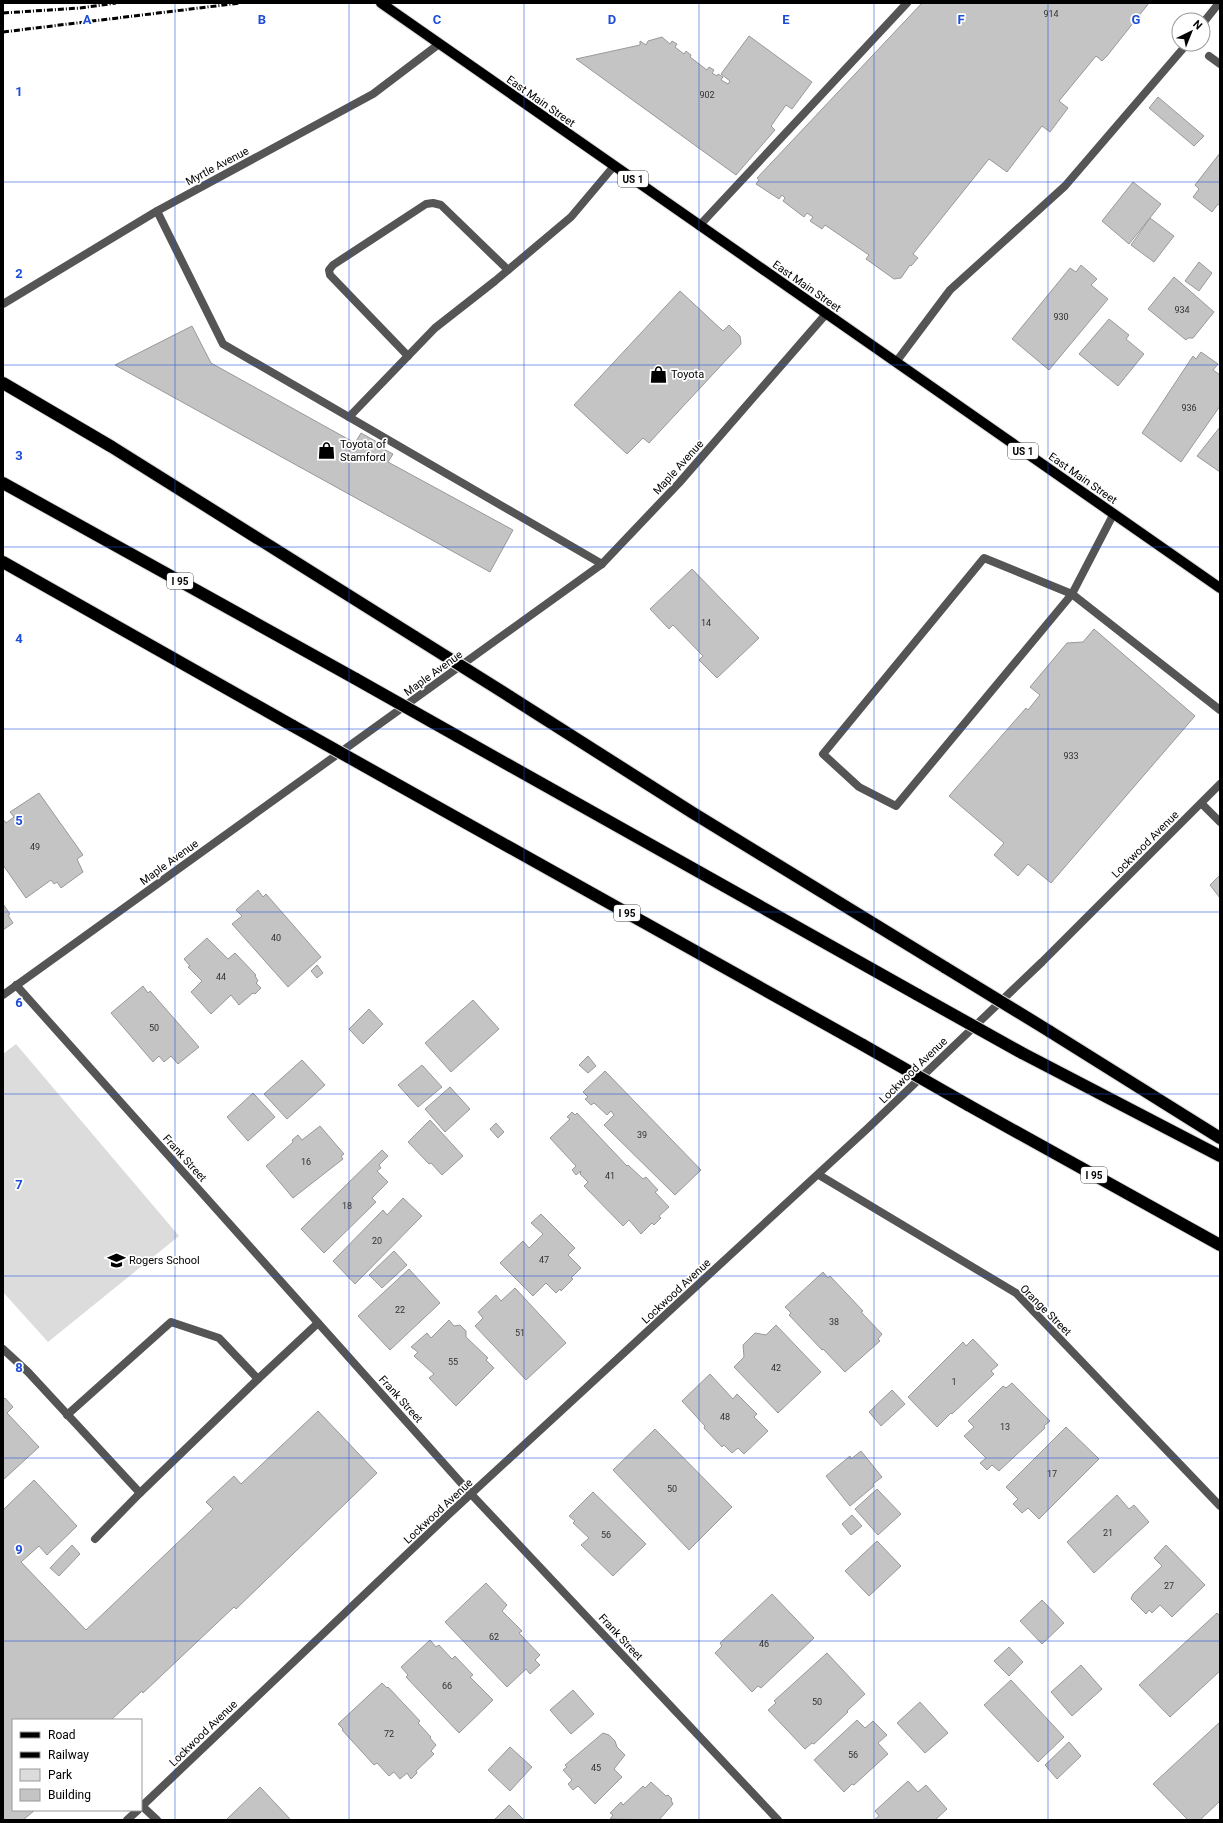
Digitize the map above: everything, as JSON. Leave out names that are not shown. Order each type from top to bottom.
[{"type":"highway","points":[[3,383],[112,447],[693,813],[1049,1031],[1220,1138]]},
{"type":"highway","name":"I 95","points":[[3,483],[356,679],[1022,1053],[1220,1156]]},
{"type":"highway","name":"I 95","points":[[3,562],[1220,1245]]},
{"type":"main road","name":"East Main Street","points":[[381,3],[1220,588]]},
{"type":"street","points":[[700,226],[907,3]]},
{"type":"street","points":[[1211,13],[1219,3]]},
{"type":"street","name":"Myrtle Avenue","points":[[3,304],[157,211],[373,94],[438,44]]},
{"type":"street","points":[[896,362],[950,290],[1065,186],[1179,52]]},
{"type":"street","points":[[1209,56],[1220,64]]},
{"type":"street","points":[[349,417],[435,328],[508,270],[571,216],[614,166]]},
{"type":"street","points":[[408,356],[330,275],[329,270],[333,265],[426,204],[433,203],[442,204],[508,270]]},
{"type":"street","points":[[157,211],[223,344],[602,564]]},
{"type":"street","name":"Maple Avenue","points":[[3,995],[602,564],[679,483],[826,314]]},
{"type":"street","points":[[1113,514],[1072,594],[896,806],[859,787],[823,754],[984,558],[1072,594],[1220,710]]},
{"type":"street","name":"Lockwood Avenue","points":[[142,1806],[471,1494],[819,1175],[1042,962],[1202,804],[1220,784]]},
{"type":"street","points":[[1202,804],[1220,822]]},
{"type":"street","name":"Frank Street","points":[[16,986],[471,1494],[778,1820]]},
{"type":"street","name":"Orange Street","points":[[819,1175],[1016,1293],[1220,1506]]},
{"type":"street","points":[[67,1415],[171,1322],[219,1338],[258,1379]]},
{"type":"street","points":[[95,1539],[140,1493],[318,1323]]},
{"type":"street","points":[[3,1349],[28,1372],[140,1493]]},
{"type":"street","points":[[142,1809],[157,1820]]},
{"type":"street","name":"Lockwood Avenue","points":[[127,1820],[137,1811]]},
{"type":"green space","points":[[16,1044],[179,1236],[48,1342],[3,1292],[3,1054]]},
{"type":"building","points":[[922,3],[1149,3],[1107,56],[1102,61],[1096,56],[1059,101],[1068,108],[1050,132],[1042,126],[1007,172],[989,159],[913,254],[918,258],[911,266],[910,265],[901,278],[894,279],[866,259],[869,255],[825,225],[822,229],[810,221],[813,217],[807,213],[804,217],[783,201],[785,198],[782,195],[779,199],[756,184],[759,180],[757,178]]},
{"type":"building","points":[[749,36],[812,82],[792,109],[786,105],[771,126],[775,130],[736,175],[576,59],[640,45],[640,41],[646,45],[648,41],[662,37],[670,44],[672,41],[677,44],[675,47],[684,54],[686,51],[691,55],[690,57],[707,70],[709,67],[714,70],[712,73],[723,77],[721,80],[728,84],[730,81],[721,74]]},
{"type":"building","points":[[1158,97],[1204,136],[1194,146],[1149,108]]},
{"type":"building","points":[[1220,153],[1220,205],[1218,204],[1212,212],[1193,197],[1199,189],[1195,185]]},
{"type":"building","points":[[1133,182],[1161,204],[1129,244],[1102,221]]},
{"type":"building","points":[[1150,218],[1174,236],[1154,262],[1131,245]]},
{"type":"building","points":[[1199,262],[1212,273],[1199,291],[1185,281]]},
{"type":"building","points":[[1081,265],[1097,279],[1091,285],[1108,299],[1049,370],[1012,339],[1070,268],[1076,272]]},
{"type":"building","points":[[1174,277],[1214,312],[1193,338],[1188,338],[1186,340],[1148,309]]},
{"type":"building","name":"Toyota","points":[[680,291],[723,331],[729,325],[740,336],[741,344],[649,443],[643,438],[627,454],[574,405]]},
{"type":"building","points":[[1109,319],[1129,335],[1126,339],[1144,354],[1118,386],[1079,354]]},
{"type":"building","name":"Toyota of Stamford","points":[[192,326],[211,363],[355,443],[361,433],[377,442],[376,445],[393,454],[388,462],[513,530],[490,572],[115,365]]},
{"type":"building","points":[[1201,352],[1218,364],[1213,370],[1220,375],[1220,406],[1181,462],[1142,433],[1193,356],[1196,359]]},
{"type":"building","points":[[1220,427],[1220,472],[1197,456]]},
{"type":"building","points":[[692,569],[759,638],[717,678],[699,660],[703,656],[673,625],[669,629],[650,609]]},
{"type":"building","points":[[1094,629],[1195,716],[1051,883],[1028,864],[1018,876],[994,855],[1004,843],[949,796],[1026,708],[1028,710],[1040,695],[1030,687],[1067,643],[1083,642]]},
{"type":"building","points":[[39,793],[83,855],[77,859],[83,872],[61,888],[57,882],[54,884],[51,880],[26,898],[3,865],[3,819],[6,823],[14,817],[10,812]]},
{"type":"building","points":[[1220,875],[1220,898],[1210,885]]},
{"type":"building","points":[[258,890],[263,897],[266,894],[321,957],[288,987],[232,924],[242,916],[236,910]]},
{"type":"building","points":[[3,904],[10,914],[8,915],[13,923],[3,930]]},
{"type":"building","points":[[207,938],[228,959],[235,953],[256,975],[255,976],[258,981],[256,983],[261,988],[239,1005],[231,995],[211,1014],[191,992],[202,981],[188,967],[190,966],[184,959]]},
{"type":"building","points":[[317,965],[323,973],[317,978],[311,971]]},
{"type":"building","points":[[143,986],[148,993],[150,991],[199,1047],[178,1064],[171,1056],[164,1062],[159,1056],[153,1062],[111,1013]]},
{"type":"building","points":[[473,1000],[499,1029],[451,1072],[425,1043]]},
{"type":"building","points":[[369,1009],[383,1024],[363,1044],[349,1029]]},
{"type":"building","points":[[588,1056],[596,1066],[588,1073],[579,1065]]},
{"type":"building","points":[[302,1060],[325,1085],[287,1119],[264,1094]]},
{"type":"building","points":[[422,1065],[442,1087],[418,1107],[398,1085]]},
{"type":"building","points":[[605,1071],[701,1170],[675,1195],[604,1125],[614,1115],[611,1111],[607,1115],[594,1103],[591,1105],[585,1099],[588,1097],[583,1092]]},
{"type":"building","points":[[450,1087],[470,1109],[445,1132],[425,1109]]},
{"type":"building","points":[[253,1093],[275,1117],[248,1141],[227,1117]]},
{"type":"building","points":[[572,1112],[575,1115],[577,1113],[627,1166],[628,1165],[643,1179],[646,1177],[658,1190],[655,1192],[669,1207],[659,1216],[661,1218],[654,1225],[652,1223],[641,1234],[629,1220],[623,1226],[584,1186],[588,1182],[580,1174],[581,1171],[576,1175],[572,1170],[576,1166],[550,1138],[570,1119],[567,1117]]},
{"type":"building","points":[[430,1120],[463,1156],[442,1175],[408,1142]]},
{"type":"building","points":[[496,1123],[504,1132],[498,1138],[490,1129]]},
{"type":"building","points":[[320,1126],[344,1154],[341,1156],[343,1159],[293,1198],[266,1166],[293,1142],[292,1140],[298,1135],[302,1140]]},
{"type":"building","points":[[382,1150],[388,1156],[379,1165],[381,1168],[377,1171],[388,1182],[372,1198],[376,1202],[324,1253],[301,1229]]},
{"type":"building","points":[[403,1198],[422,1216],[355,1284],[333,1261],[383,1210],[387,1215]]},
{"type":"building","points":[[541,1214],[575,1248],[568,1255],[581,1268],[561,1291],[560,1289],[556,1293],[546,1283],[533,1296],[500,1263],[523,1241],[529,1248],[543,1234],[531,1223]]},
{"type":"building","points":[[394,1251],[407,1265],[382,1288],[369,1275]]},
{"type":"building","points":[[409,1269],[440,1303],[390,1350],[358,1316]]},
{"type":"building","points":[[823,1272],[828,1278],[830,1276],[863,1311],[861,1312],[882,1334],[878,1339],[880,1341],[845,1372],[789,1315],[791,1313],[785,1307]]},
{"type":"building","points":[[515,1288],[566,1343],[526,1380],[475,1326],[483,1318],[478,1312],[496,1295],[501,1301]]},
{"type":"building","points":[[449,1320],[454,1326],[460,1325],[466,1331],[466,1337],[488,1358],[486,1360],[494,1368],[456,1406],[429,1378],[434,1374],[414,1356],[418,1352],[411,1347],[427,1333],[431,1338]]},
{"type":"building","points":[[776,1325],[821,1372],[778,1413],[734,1367],[744,1357],[743,1345],[755,1333],[766,1335]]},
{"type":"building","points":[[973,1339],[998,1365],[991,1371],[994,1374],[937,1427],[908,1397],[963,1342],[966,1346]]},
{"type":"building","points":[[710,1374],[733,1399],[737,1394],[757,1414],[754,1417],[768,1431],[744,1454],[738,1448],[732,1453],[724,1445],[722,1447],[682,1401]]},
{"type":"building","points":[[1012,1383],[1050,1421],[1044,1426],[1045,1428],[999,1471],[992,1465],[987,1470],[980,1463],[986,1458],[964,1436],[974,1427],[968,1421],[1003,1386],[1006,1388]]},
{"type":"building","points":[[892,1390],[905,1404],[881,1426],[869,1412]]},
{"type":"building","points":[[5,1398],[13,1407],[7,1413],[39,1447],[3,1480],[3,1400]]},
{"type":"building","points":[[318,1411],[377,1473],[236,1609],[234,1607],[143,1693],[142,1691],[112,1719],[12,1719],[12,1811],[34,1811],[23,1820],[3,1820],[3,1510],[34,1480],[77,1526],[47,1555],[39,1546],[21,1562],[86,1630],[213,1509],[206,1502],[234,1476],[241,1484]]},
{"type":"building","points":[[1066,1427],[1099,1459],[1039,1519],[1028,1508],[1022,1513],[1013,1504],[1018,1499],[1006,1487]]},
{"type":"building","points":[[655,1429],[732,1507],[689,1550],[613,1470]]},
{"type":"building","points":[[861,1451],[882,1477],[873,1484],[874,1486],[850,1506],[826,1476],[850,1456],[851,1459]]},
{"type":"building","points":[[877,1489],[901,1514],[878,1535],[855,1509]]},
{"type":"building","points":[[593,1492],[646,1544],[613,1576],[581,1545],[589,1538],[573,1523],[575,1521],[569,1516]]},
{"type":"building","points":[[1117,1495],[1129,1509],[1134,1505],[1149,1522],[1094,1573],[1067,1542]]},
{"type":"building","points":[[852,1515],[862,1526],[851,1535],[842,1524]]},
{"type":"building","points":[[877,1541],[901,1566],[869,1596],[845,1571]]},
{"type":"building","points":[[72,1545],[80,1554],[59,1576],[50,1568]]},
{"type":"building","points":[[1166,1545],[1205,1585],[1172,1617],[1160,1605],[1152,1613],[1149,1610],[1146,1614],[1131,1599],[1133,1594],[1162,1566],[1154,1558]]},
{"type":"building","points":[[486,1583],[507,1605],[502,1611],[522,1631],[519,1633],[540,1655],[535,1660],[540,1665],[530,1674],[526,1669],[507,1687],[445,1622]]},
{"type":"building","points":[[772,1594],[814,1638],[761,1688],[758,1686],[752,1692],[715,1653],[722,1646],[720,1643]]},
{"type":"building","points":[[1042,1600],[1064,1623],[1042,1644],[1020,1621]]},
{"type":"building","points":[[1217,1613],[1220,1616],[1220,1671],[1170,1717],[1139,1685]]},
{"type":"building","points":[[430,1640],[436,1647],[439,1645],[452,1659],[455,1656],[473,1675],[470,1677],[493,1700],[459,1733],[406,1677],[408,1675],[401,1667]]},
{"type":"building","points":[[1009,1647],[1023,1662],[1009,1676],[994,1661]]},
{"type":"building","points":[[827,1653],[865,1694],[814,1744],[812,1743],[805,1749],[768,1710],[776,1703],[774,1701]]},
{"type":"building","points":[[1081,1665],[1102,1689],[1072,1716],[1051,1692]]},
{"type":"building","points":[[1011,1680],[1064,1737],[1038,1762],[984,1705]]},
{"type":"building","points":[[382,1683],[387,1688],[388,1687],[420,1721],[418,1723],[436,1745],[431,1751],[434,1754],[416,1771],[417,1773],[411,1779],[407,1773],[400,1779],[394,1772],[389,1776],[377,1763],[374,1765],[338,1724]]},
{"type":"building","points":[[573,1690],[594,1714],[571,1734],[550,1710]]},
{"type":"building","points":[[920,1702],[948,1733],[925,1753],[897,1723]]},
{"type":"building","points":[[857,1720],[865,1728],[873,1721],[887,1735],[878,1743],[888,1754],[854,1785],[852,1784],[844,1792],[814,1760]]},
{"type":"building","points":[[1220,1722],[1220,1801],[1200,1820],[1188,1820],[1153,1784]]},
{"type":"building","points":[[603,1733],[609,1735],[615,1741],[617,1747],[625,1755],[614,1769],[622,1777],[595,1804],[578,1786],[573,1790],[568,1784],[572,1780],[563,1770],[567,1767],[565,1765]]},
{"type":"building","points":[[1069,1742],[1081,1756],[1057,1779],[1045,1765]]},
{"type":"building","points":[[510,1747],[532,1767],[510,1791],[488,1770]]},
{"type":"building","points":[[908,1781],[918,1792],[926,1785],[947,1809],[935,1820],[874,1820],[879,1816],[875,1811]]},
{"type":"building","points":[[651,1782],[666,1796],[668,1795],[672,1799],[673,1804],[659,1820],[610,1819],[613,1815],[610,1813],[621,1802],[623,1805],[643,1786],[645,1788]]},
{"type":"building","points":[[260,1787],[291,1820],[226,1820]]},
{"type":"building","points":[[509,1805],[524,1820],[494,1820]]},
{"type":"railway","points":[[3,13],[80,8],[116,3]]},
{"type":"railway","points":[[3,32],[240,3]]},
{"type":"place","name":"Toyota","points":[[658,374]]},
{"type":"place","name":"Toyota of Stamford","points":[[327,450]]},
{"type":"place","name":"Rogers School","points":[[116,1260]]}]
